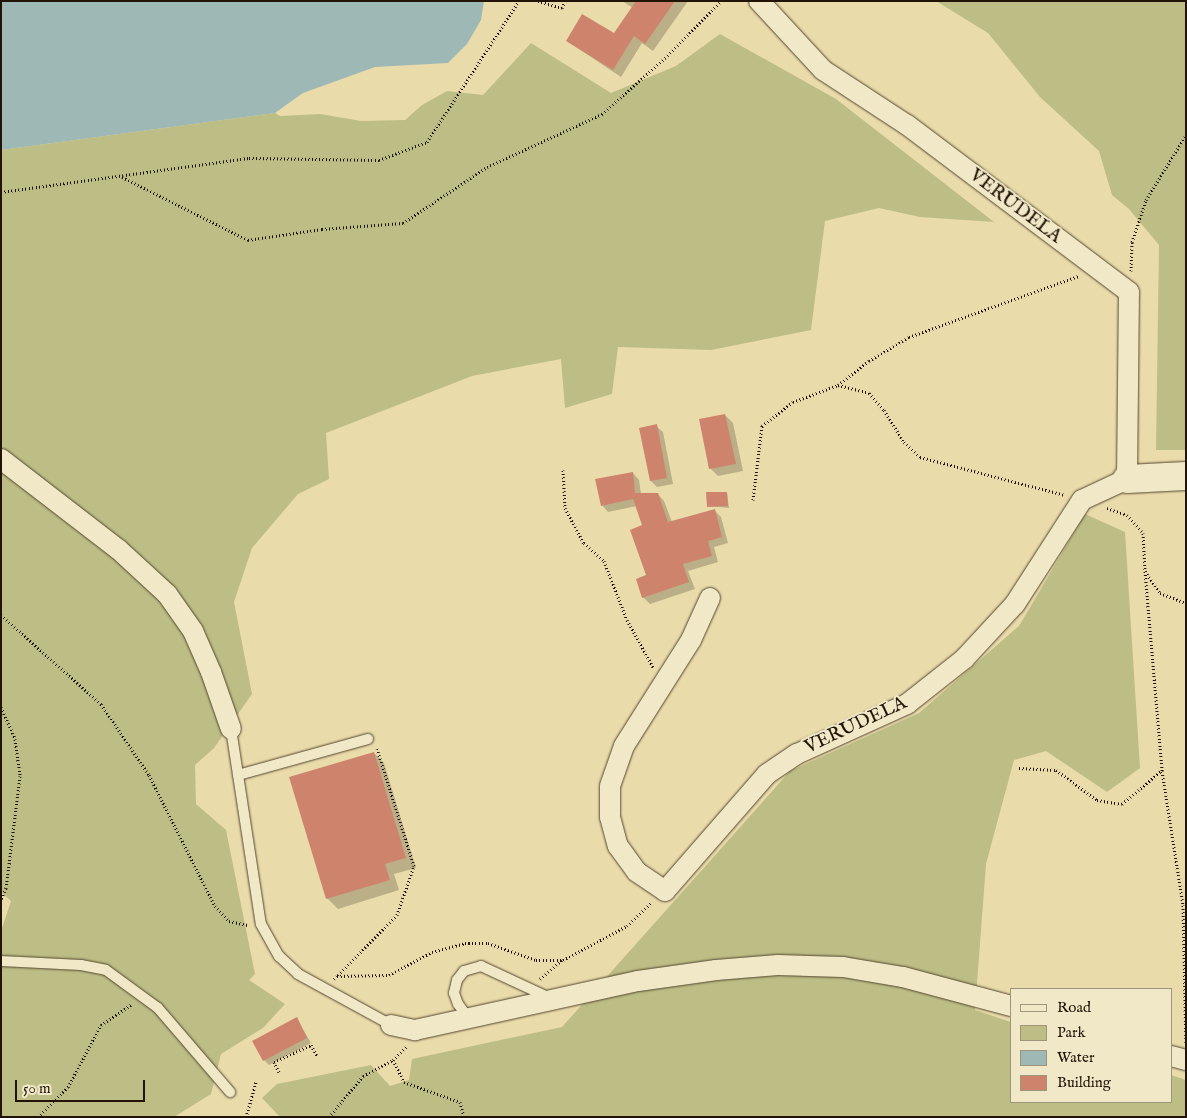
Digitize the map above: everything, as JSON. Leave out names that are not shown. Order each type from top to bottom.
[{"type":"street","name":"VERUDELA","points":[[760,1],[823,70],[907,125],[1129,292]]},
{"type":"street","points":[[1127,479],[1129,292]]},
{"type":"street","points":[[1,458],[118,548],[167,594],[193,631],[211,672],[230,729]]},
{"type":"street","points":[[1082,500],[1127,479],[1186,476]]},
{"type":"street","name":"VERUDELA","points":[[665,891],[766,774],[797,754],[907,704],[964,659],[1015,604],[1082,500]]},
{"type":"street","points":[[665,891],[637,872],[618,846],[610,817],[610,786],[624,746],[691,640],[710,598]]},
{"type":"street","points":[[391,1026],[415,1030],[648,980],[778,965],[844,967],[963,992],[1010,1006]]},
{"type":"street","points":[[1172,1056],[1186,1060]]},
{"type":"lane","points":[[230,729],[261,924],[279,956],[298,974],[391,1026]]},
{"type":"lane","points":[[238,775],[368,739]]},
{"type":"lane","points":[[1,961],[81,965],[106,970],[158,1008],[230,1092]]},
{"type":"lane","points":[[469,1019],[458,1004],[454,993],[457,980],[464,971],[481,966],[553,999]]},
{"type":"path","points":[[1,192],[122,178],[249,158],[379,160],[427,142],[519,1]]},
{"type":"path","points":[[538,1],[562,8],[565,1]]},
{"type":"path","points":[[122,178],[248,240],[322,228],[403,223],[487,167],[602,114],[665,58],[720,1]]},
{"type":"path","points":[[1129,292],[1132,242],[1146,200],[1186,135]]},
{"type":"path","points":[[753,500],[762,426],[793,402],[838,385],[869,361],[909,337],[1097,269]]},
{"type":"path","points":[[838,385],[869,393],[884,410],[904,442],[920,457],[1082,500],[1127,515],[1143,534],[1162,771],[1183,905],[1186,1044]]},
{"type":"path","points":[[563,470],[565,508],[584,543],[604,561],[627,620],[663,685]]},
{"type":"path","points":[[1145,571],[1160,593],[1186,603]]},
{"type":"path","points":[[1,615],[101,704],[149,775],[215,906],[229,921],[244,925],[261,924]]},
{"type":"path","points":[[1,707],[15,738],[20,776],[6,888],[1,899]]},
{"type":"path","points":[[324,988],[397,915],[414,866],[373,737],[368,739]]},
{"type":"path","points":[[1019,768],[1056,770],[1097,800],[1122,804],[1162,771]]},
{"type":"path","points":[[530,988],[563,960],[627,926],[665,891]]},
{"type":"path","points":[[337,976],[389,975],[432,952],[465,942],[488,942],[536,960],[563,960]]},
{"type":"path","points":[[38,1117],[68,1087],[101,1025],[132,1004],[158,1008]]},
{"type":"path","points":[[329,1117],[363,1076],[393,1060],[405,1049],[415,1030]]},
{"type":"path","points":[[279,1072],[274,1062],[311,1046],[317,1056]]},
{"type":"path","points":[[393,1060],[404,1082],[460,1102],[464,1117]]},
{"type":"path","points":[[246,1117],[256,1082]]},
{"type":"green space","points":[[936,1],[1186,1],[1186,450],[1156,450],[1159,245],[1129,209],[1112,195],[1099,151],[1040,97],[988,33]]},
{"type":"green space","points":[[720,34],[836,99],[994,222],[920,217],[879,208],[825,221],[811,330],[711,350],[618,347],[612,394],[565,408],[561,359],[472,376],[326,433],[329,479],[298,494],[252,548],[234,602],[252,694],[214,748],[195,765],[196,804],[226,830],[255,974],[249,980],[285,1004],[263,1028],[221,1054],[211,1094],[174,1117],[1,1117],[1,931],[11,901],[1,892],[1,150],[275,113],[280,116],[320,114],[361,121],[405,120],[422,105],[447,91],[483,95],[531,43],[611,93],[676,66]]},
{"type":"green space","points":[[1085,514],[1125,532],[1140,768],[1107,792],[1046,751],[1014,760],[986,864],[975,1010],[1010,1022],[1010,1103],[1172,1103],[1172,1075],[1186,1080],[1186,1117],[280,1117],[262,1098],[277,1084],[371,1065],[390,1086],[409,1080],[412,1059],[562,1027],[790,771],[919,713],[1019,626]]},
{"type":"water","points":[[1,1],[484,1],[481,20],[467,44],[448,63],[375,67],[303,93],[275,113],[1,150]]},
{"type":"building","points":[[636,1],[675,1],[645,44],[634,36],[613,70],[566,41],[582,14],[614,33]]},
{"type":"building","points":[[725,414],[736,464],[709,469],[699,419]]},
{"type":"building","points":[[657,424],[667,478],[650,481],[639,428]]},
{"type":"building","points":[[633,472],[635,493],[658,493],[668,522],[715,509],[722,537],[708,541],[712,556],[683,564],[689,582],[642,598],[636,579],[646,575],[630,530],[642,525],[633,499],[601,506],[595,479]]},
{"type":"building","points":[[706,492],[727,492],[728,506],[707,507]]},
{"type":"building","points":[[374,752],[406,858],[385,864],[390,880],[326,899],[289,777]]},
{"type":"building","points":[[297,1017],[307,1038],[263,1061],[252,1041]]}]
